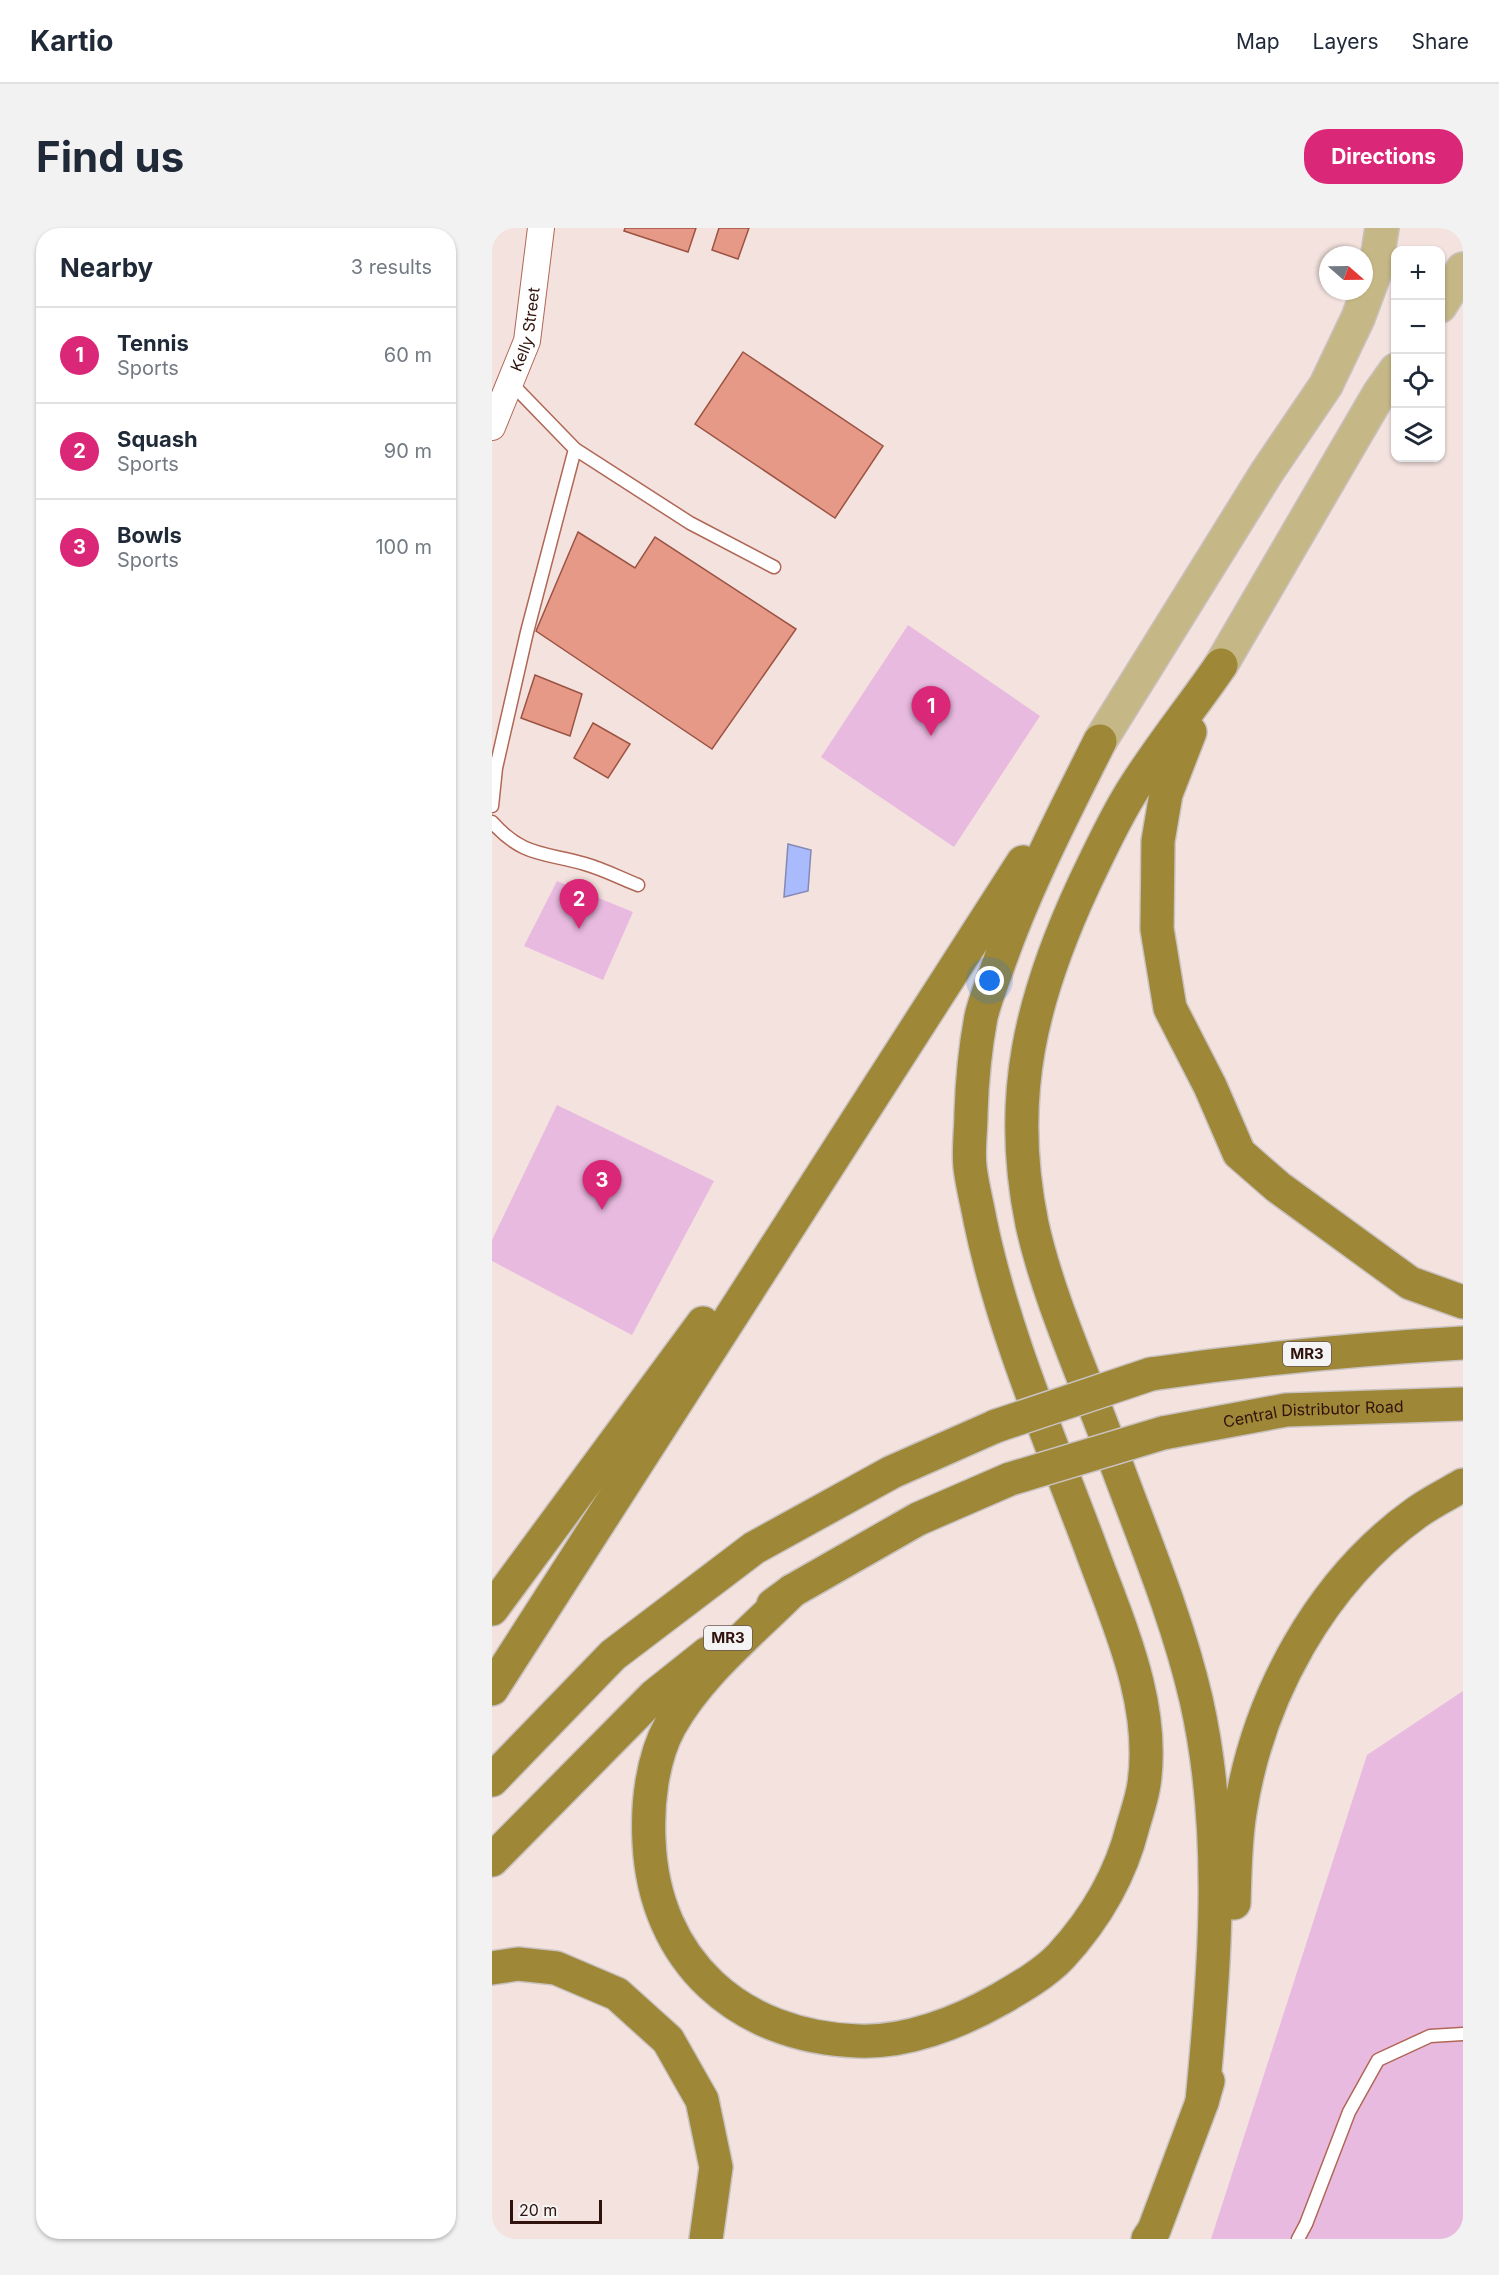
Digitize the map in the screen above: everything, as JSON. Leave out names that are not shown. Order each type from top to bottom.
[{"type":"highway","points":[[1221,665],[1182,749],[1166,794],[1158,841],[1157,929],[1170,1008],[1210,1086],[1239,1153],[1287,1194],[1410,1283],[1463,1302]]},
{"type":"highway","points":[[1202,2102],[1213,1996],[1215,1894],[1211,1794],[1196,1702],[1179,1635],[1054,1295],[1033,1226],[1022,1158],[1022,1085],[1032,1021],[1057,943],[1094,862],[1129,795],[1221,665]]},
{"type":"highway","points":[[492,1689],[1100,741]]},
{"type":"highway","points":[[792,1591],[695,1689],[668,1730],[655,1770],[648,1817],[650,1866],[661,1910],[680,1952],[707,1983],[736,2007],[773,2025],[815,2036],[860,2042],[907,2036],[943,2026],[1019,1989],[1058,1959],[1094,1914],[1125,1857],[1145,1783],[1145,1718],[1129,1654],[1008,1323],[988,1260],[970,1166],[972,1084],[982,1014],[1011,929],[1051,840],[1100,741]]},
{"type":"highway","points":[[492,1609],[622,1434],[929,1009]]},
{"type":"highway","name":"MR3","points":[[492,1780],[613,1655],[754,1548],[892,1472],[996,1426],[1151,1374],[1250,1359],[1463,1343]]},
{"type":"highway","name":"Central Distributor Road","points":[[792,1591],[918,1519],[1010,1479],[1163,1433],[1286,1410],[1463,1404]]},
{"type":"highway","points":[[1148,2239],[1154,2229],[1202,2102],[1219,2034],[1233,1954],[1240,1813],[1254,1749],[1275,1690],[1316,1616],[1369,1552],[1416,1512],[1463,1485]]},
{"type":"highway","points":[[1416,1512],[1463,1500]]},
{"type":"highway","name":"MR3","points":[[492,1860],[654,1696],[792,1591]]},
{"type":"highway","points":[[492,1968],[518,1964],[556,1968],[617,1994],[668,2040],[702,2100],[716,2167],[706,2239]]},
{"type":"main road","points":[[1100,741],[1267,472],[1326,385],[1358,318],[1375,272],[1382,228]]},
{"type":"main road","points":[[1444,300],[1463,268]]},
{"type":"main road","points":[[1221,665],[1391,376]]},
{"type":"street","name":"Kelly Street","points":[[492,427],[527,341],[541,228]]},
{"type":"lane","points":[[510,382],[575,449],[690,524],[774,567]]},
{"type":"lane","points":[[492,806],[496,768],[506,723],[575,449]]},
{"type":"lane","points":[[492,822],[507,838],[539,855],[585,864],[638,885]]},
{"type":"lane","points":[[1298,2239],[1306,2224],[1349,2112],[1378,2061],[1430,2036],[1463,2034]]},
{"type":"shaded area","points":[[908,625],[1040,716],[954,847],[821,757]]},
{"type":"shaded area","points":[[557,881],[633,912],[603,980],[524,946]]},
{"type":"shaded area","points":[[557,1105],[714,1181],[632,1335],[492,1261],[492,1240]]},
{"type":"shaded area","points":[[1463,1691],[1463,2239],[1211,2239],[1367,1755]]},
{"type":"water","points":[[788,844],[811,850],[808,891],[784,897]]},
{"type":"building","points":[[625,228],[696,228],[688,252],[624,231]]},
{"type":"building","points":[[719,228],[749,228],[738,259],[712,250]]},
{"type":"building","points":[[743,352],[883,446],[835,518],[695,424]]},
{"type":"building","points":[[578,532],[635,568],[655,537],[796,629],[712,749],[536,631]]},
{"type":"building","points":[[535,675],[582,694],[570,736],[521,718]]},
{"type":"building","points":[[593,723],[630,744],[608,778],[574,758]]},
{"type":"place","name":"Tennis","points":[[931,736]]},
{"type":"place","name":"Squash","points":[[579,929]]},
{"type":"place","name":"Bowls","points":[[602,1210]]}]
